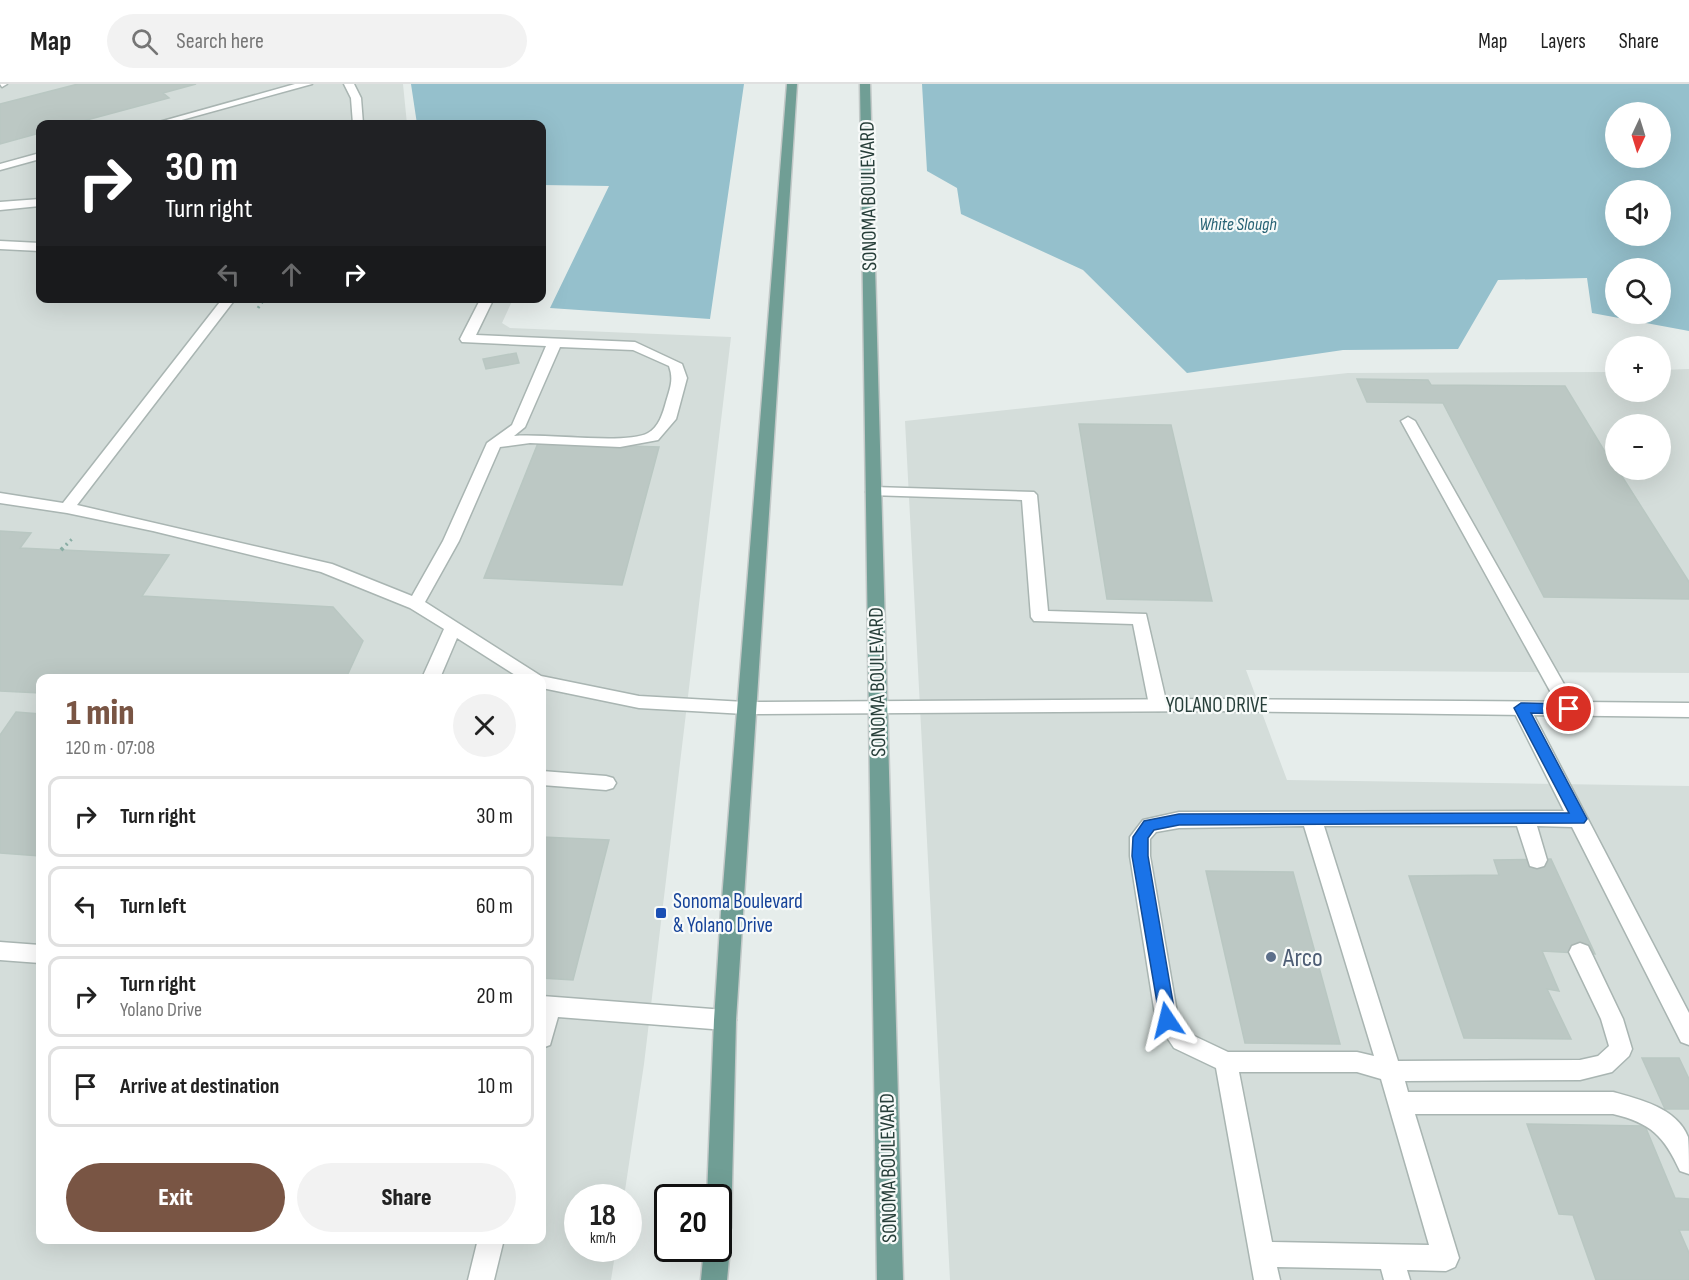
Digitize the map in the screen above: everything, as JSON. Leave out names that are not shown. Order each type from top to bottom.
[{"type":"main road","points":[[719,1184],[725,1020],[745,708],[773,361],[792,84]]},
{"type":"main road","name":"SONOMA BOULEVARD","points":[[865,84],[890,1280]]},
{"type":"main road","points":[[714,1280],[716,1262]]},
{"type":"street","points":[[264,96],[275,84]]},
{"type":"street","points":[[172,120],[308,84]]},
{"type":"street","points":[[349,84],[356,98],[358,120]]},
{"type":"street","points":[[0,167],[36,157]]},
{"type":"street","points":[[0,206],[36,203]]},
{"type":"street","points":[[0,245],[36,247]]},
{"type":"street","points":[[67,508],[226,303]]},
{"type":"street","points":[[485,303],[467,339],[635,346],[675,364],[680,378],[669,419],[653,437],[620,443],[530,440],[494,443]]},
{"type":"street","points":[[416,604],[451,541],[494,443],[518,427],[554,344]]},
{"type":"street","points":[[1407,421],[1569,709]]},
{"type":"street","points":[[874,492],[1029,495],[1040,617],[1140,618],[1158,705]]},
{"type":"street","points":[[0,498],[67,508],[246,547],[326,568],[416,604],[527,674]]},
{"type":"street","points":[[433,674],[453,628]]},
{"type":"street","name":"YOLANO DRIVE","points":[[546,683],[639,702],[745,708],[1158,705],[1689,710]]},
{"type":"street","points":[[1521,708],[1689,1035]]},
{"type":"street","points":[[546,778],[606,783]]},
{"type":"street","points":[[1263,1254],[1393,1268],[1446,1258],[1312,818]]},
{"type":"street","points":[[1526,819],[1537,860]]},
{"type":"street","points":[[1579,819],[1179,820],[1150,825],[1140,837],[1140,856],[1167,1020],[1182,1041],[1226,1062],[1357,1062],[1390,1071],[1580,1070],[1604,1065],[1621,1049],[1612,1019],[1580,952]]},
{"type":"street","points":[[0,951],[36,954]]},
{"type":"street","points":[[546,1006],[725,1020]]},
{"type":"street","points":[[1226,1062],[1267,1280]]},
{"type":"street","points":[[1399,1103],[1613,1103],[1643,1110],[1667,1126],[1679,1142],[1689,1163]]},
{"type":"street","points":[[481,1280],[490,1244]]},
{"type":"shaded area","points":[[0,84],[403,84],[407,120],[36,120],[36,303],[511,303],[502,323],[510,328],[731,337],[644,1064],[626,1184],[564,1184],[564,1262],[614,1262],[611,1280],[0,1280]]},
{"type":"shaded area","points":[[1689,369],[1689,673],[1246,670],[1287,780],[1689,786],[1689,1280],[950,1280],[905,421],[1348,373],[1605,372],[1605,402],[1671,402],[1671,370]]},
{"type":"water","points":[[411,84],[744,84],[710,319],[550,308],[609,186],[546,185],[546,120],[416,120]]},
{"type":"water","name":"White Slough","points":[[922,84],[1689,84],[1689,331],[1651,324],[1671,324],[1671,258],[1605,258],[1605,315],[1592,313],[1587,278],[1498,280],[1458,349],[1343,350],[1187,373],[1083,270],[961,214],[957,188],[927,171]]},
{"type":"building","points":[[78,84],[196,84],[163,93],[169,98],[87,120],[36,120],[36,134],[0,144],[0,104]]},
{"type":"building","points":[[516,353],[519,363],[486,369],[483,359]]},
{"type":"building","points":[[1357,379],[1428,380],[1431,385],[1565,386],[1605,452],[1605,480],[1624,480],[1689,582],[1689,599],[1544,597],[1443,403],[1367,402]]},
{"type":"building","points":[[1079,424],[1171,425],[1212,601],[1107,599]]},
{"type":"building","points":[[538,443],[659,447],[622,585],[484,578]]},
{"type":"building","points":[[0,531],[31,533],[20,548],[169,555],[142,596],[333,607],[363,641],[348,674],[36,674],[36,693],[0,691]]},
{"type":"building","points":[[16,712],[36,714],[36,856],[0,853],[0,735]]},
{"type":"building","points":[[546,837],[609,840],[573,980],[546,978]]},
{"type":"building","points":[[1551,859],[1595,954],[1542,951],[1559,991],[1547,989],[1571,1039],[1464,1038],[1409,876],[1499,875],[1494,860]]},
{"type":"building","name":"Arco","points":[[1206,871],[1293,872],[1340,1044],[1245,1043]]},
{"type":"building","points":[[1642,1058],[1679,1058],[1689,1079],[1689,1109],[1665,1109]]},
{"type":"building","points":[[1527,1124],[1645,1126],[1675,1198],[1689,1199],[1689,1230],[1679,1230],[1689,1253],[1689,1280],[1596,1280],[1573,1215],[1559,1214]]},
{"type":"place","name":"Sonoma Boulevard & Yolano Drive","points":[[661,913]]},
{"type":"place","name":"Arco","points":[[1271,957]]},
{"type":"route","points":[[1167,1020],[1140,856],[1140,837],[1150,825],[1179,820],[1312,818],[1579,819],[1521,708],[1569,709]]}]
